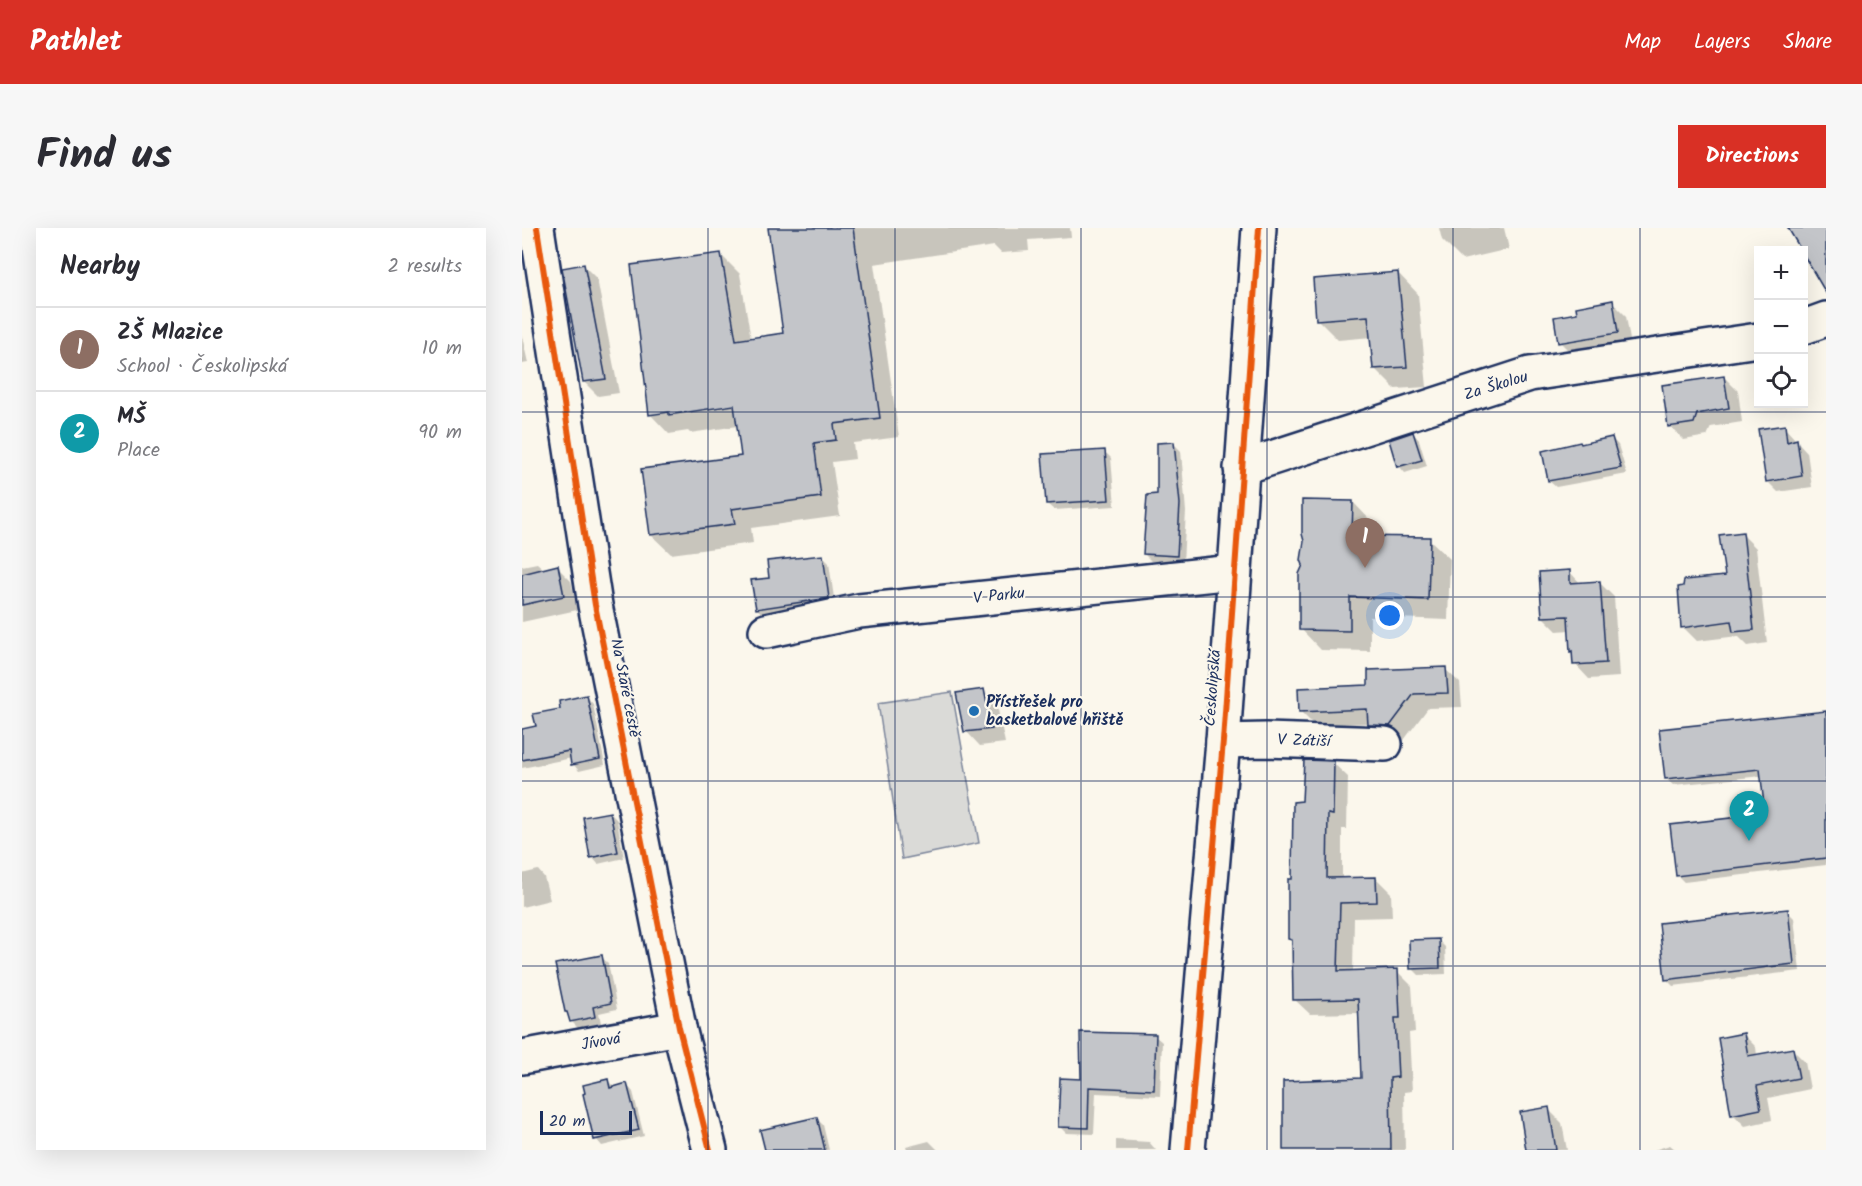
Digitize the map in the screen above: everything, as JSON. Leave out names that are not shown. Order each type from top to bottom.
[{"type":"street","name":"Na Staré cestě","points":[[537,228],[595,605],[679,1028],[710,1150]]},
{"type":"street","name":"Českolipská","points":[[1188,1150],[1222,741],[1259,228]]},
{"type":"street","points":[[1808,325],[1826,319]]},
{"type":"street","name":"Za Školou","points":[[1241,468],[1530,374],[1754,341]]},
{"type":"street","name":"V Parku","points":[[766,631],[858,611],[1234,572]]},
{"type":"street","name":"V Zátiší","points":[[1222,741],[1266,740],[1385,744]]},
{"type":"street","name":"Jívová","points":[[522,1057],[679,1028]]},
{"type":"shaded area","points":[[952,692],[979,843],[902,859],[878,703]]},
{"type":"building","points":[[768,228],[853,228],[880,418],[834,424],[836,440],[814,443],[821,497],[732,509],[735,524],[650,535],[641,469],[741,456],[734,405],[669,415],[669,412],[649,415],[631,265],[721,253],[736,340],[783,333]]},
{"type":"building","points":[[1788,228],[1826,228],[1826,293],[1808,262],[1808,246],[1799,246]]},
{"type":"building","points":[[584,264],[606,379],[583,382],[562,268]]},
{"type":"building","points":[[1398,272],[1407,367],[1373,369],[1368,316],[1316,320],[1313,279]]},
{"type":"building","points":[[1613,300],[1618,333],[1558,343],[1554,317],[1577,313],[1576,307]]},
{"type":"building","points":[[1724,376],[1729,408],[1697,414],[1694,423],[1668,427],[1662,385]]},
{"type":"building","points":[[1785,425],[1787,442],[1797,439],[1802,476],[1766,482],[1758,429]]},
{"type":"building","points":[[1413,432],[1422,460],[1397,467],[1389,440]]},
{"type":"building","points":[[1612,437],[1621,468],[1548,481],[1542,451]]},
{"type":"building","points":[[1174,442],[1180,504],[1177,556],[1143,554],[1147,495],[1157,494],[1157,443]]},
{"type":"building","points":[[1105,450],[1109,500],[1046,504],[1042,454]]},
{"type":"building","points":[[1302,500],[1353,501],[1352,536],[1430,537],[1428,600],[1350,597],[1350,631],[1299,630],[1299,574],[1303,565],[1301,560],[1304,541]]},
{"type":"building","points":[[1743,532],[1754,630],[1733,632],[1731,621],[1681,628],[1678,587],[1683,586],[1684,580],[1725,576],[1719,535]]},
{"type":"building","points":[[823,555],[829,598],[756,609],[751,580],[769,578],[767,561]]},
{"type":"building","points":[[558,565],[564,596],[522,605],[522,574]]},
{"type":"building","points":[[1570,570],[1570,583],[1600,581],[1606,663],[1573,665],[1568,616],[1542,617],[1539,572]]},
{"type":"building","points":[[1446,667],[1448,693],[1414,694],[1390,726],[1368,725],[1367,709],[1299,712],[1298,688],[1368,685],[1368,670]]},
{"type":"building","name":"Přístřešek pro basketbalové hřiště","points":[[984,689],[992,729],[964,732],[956,693]]},
{"type":"building","points":[[587,695],[600,759],[571,765],[569,751],[522,760],[522,729],[536,726],[533,714],[560,709],[559,701]]},
{"type":"building","points":[[1826,711],[1826,858],[1676,876],[1670,825],[1765,814],[1760,769],[1665,779],[1659,729]]},
{"type":"building","points":[[1304,760],[1334,761],[1333,815],[1328,814],[1327,878],[1376,877],[1377,902],[1340,903],[1338,971],[1398,969],[1400,1018],[1395,1018],[1398,1077],[1390,1078],[1391,1150],[1283,1150],[1283,1081],[1361,1078],[1358,999],[1293,1000],[1292,940],[1288,939],[1288,879],[1292,879],[1293,802],[1302,801]]},
{"type":"building","points":[[610,812],[618,852],[590,858],[583,817]]},
{"type":"building","points":[[1788,909],[1794,964],[1665,980],[1659,923]]},
{"type":"building","points":[[1439,939],[1440,968],[1410,969],[1409,940]]},
{"type":"building","points":[[602,955],[611,1003],[593,1007],[595,1017],[570,1022],[565,1012],[555,964]]},
{"type":"building","points":[[1080,1032],[1156,1034],[1154,1090],[1089,1087],[1088,1128],[1058,1127],[1060,1078],[1081,1079]]},
{"type":"building","points":[[1744,1033],[1748,1056],[1793,1048],[1799,1078],[1757,1086],[1761,1109],[1731,1115],[1718,1038]]},
{"type":"building","points":[[608,1079],[610,1088],[627,1083],[639,1130],[594,1140],[583,1085]]},
{"type":"building","points":[[1549,1107],[1556,1150],[1526,1150],[1520,1112]]},
{"type":"building","points":[[817,1117],[825,1150],[765,1150],[760,1130]]},
{"type":"cycle path","points":[[537,228],[595,605],[679,1028],[710,1150]]},
{"type":"cycle path","points":[[1188,1150],[1223,741],[1259,228]]},
{"type":"place","name":"ZŠ Mlazice","points":[[1365,568]]},
{"type":"place","name":"Přístřešek pro basketbalové hřiště","points":[[974,711]]},
{"type":"place","name":"MŠ","points":[[1749,841]]}]
